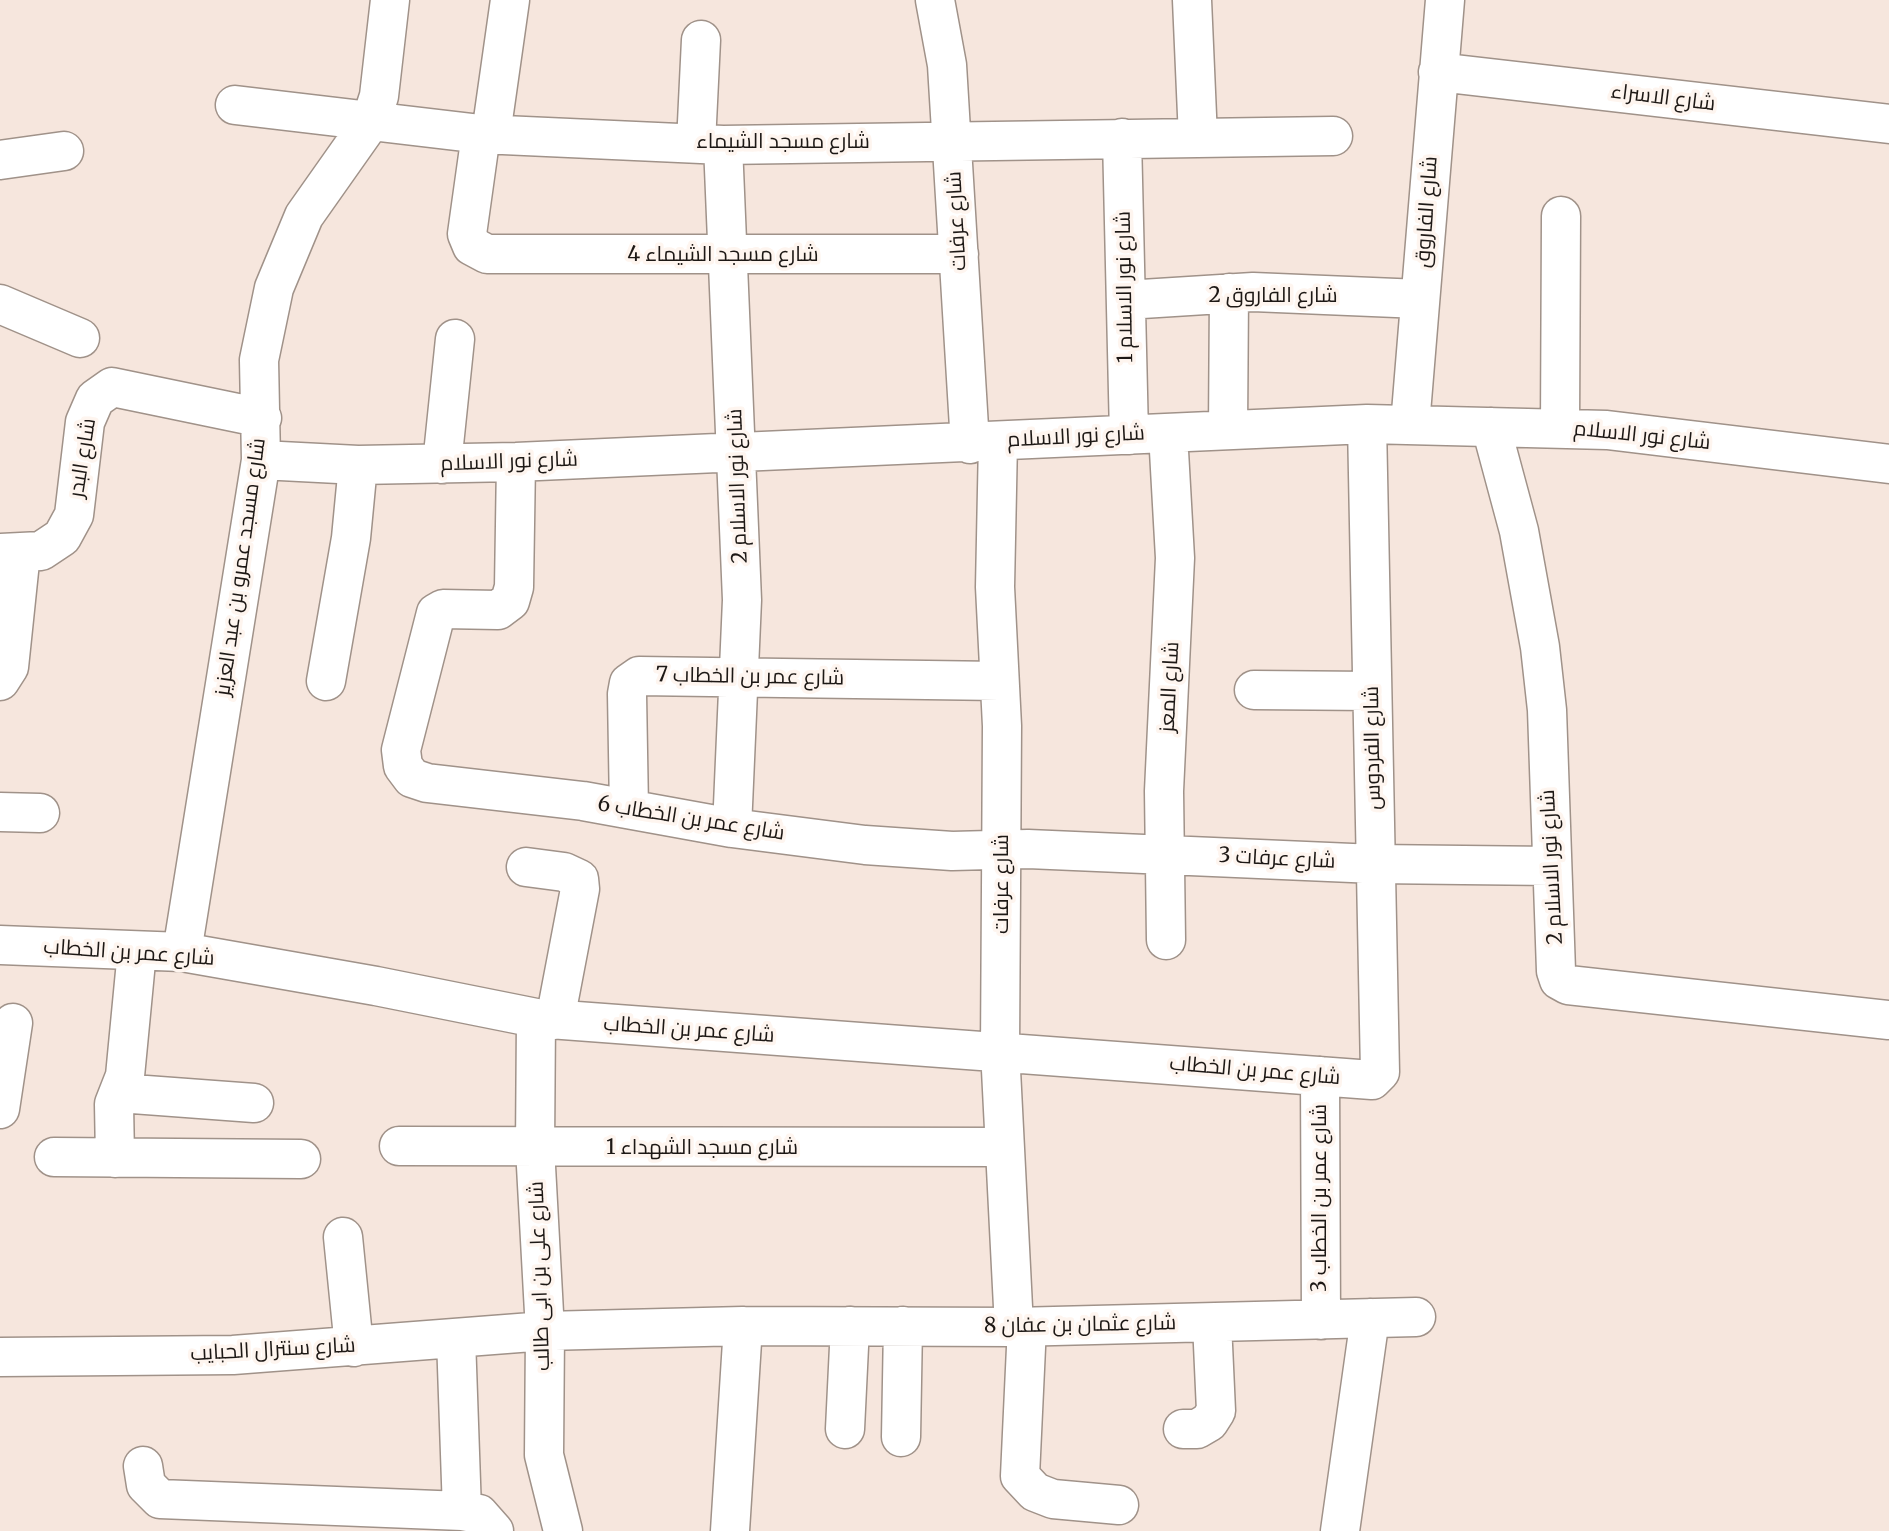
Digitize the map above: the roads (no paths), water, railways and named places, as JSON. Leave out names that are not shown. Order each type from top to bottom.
[{"type":"street","name":"شارع مسجد عمرو بن عبد العزيز","points":[[182,952],[261,460],[259,360],[274,288],[304,216],[372,121],[379,96],[390,0]]},
{"type":"street","points":[[486,134],[510,0]]},
{"type":"street","name":"شارع عرفات","points":[[935,0],[947,65],[959,254],[984,442],[995,587],[1003,850],[1000,1050],[1004,1146],[1021,1326],[1020,1476],[1035,1492],[1053,1499],[1119,1505]]},
{"type":"street","points":[[1192,0],[1198,138]]},
{"type":"street","name":"شارع الفاروق","points":[[1410,425],[1445,0]]},
{"type":"street","name":"شارع نور الاسلام 2","points":[[701,40],[710,144],[726,255],[737,453],[742,600],[732,828]]},
{"type":"street","name":"شارع الاسراء","points":[[1438,72],[1889,124]]},
{"type":"street","name":"شارع مسجد الشيماء","points":[[235,105],[486,134],[710,144],[1333,136]]},
{"type":"street","name":"شارع مسجد الشيماء 4","points":[[486,134],[467,234],[472,246],[487,254],[959,254]]},
{"type":"street","name":"شارع نور الاسلام 1","points":[[1122,138],[1129,435]]},
{"type":"street","points":[[0,160],[64,151]]},
{"type":"street","points":[[1559,428],[1561,216]]},
{"type":"street","points":[[1228,430],[1229,293]]},
{"type":"street","name":"شارع الفاروق 2","points":[[1126,300],[1229,293],[1420,299]]},
{"type":"street","points":[[0,304],[80,338]]},
{"type":"street","points":[[442,464],[455,339]]},
{"type":"street","name":"شارع البدر","points":[[11,553],[41,551],[62,537],[74,515],[85,422],[95,400],[112,387],[262,418]]},
{"type":"street","name":"شارع نور الاسلام","points":[[261,460],[358,465],[516,462],[1367,424],[1607,430],[1889,464]]},
{"type":"street","name":"شارع الفردوس","points":[[1367,424],[1380,1073]]},
{"type":"street","name":"شارع نور الاسلام 2","points":[[1490,426],[1518,531],[1540,647],[1547,710],[1556,971],[1559,980],[1567,985],[1889,1020]]},
{"type":"street","name":"شارع المعز","points":[[1166,940],[1167,853],[1164,791],[1175,558],[1168,433]]},
{"type":"street","name":"شارع عمر بن الخطاب 6","points":[[516,462],[514,587],[510,601],[498,610],[443,609],[436,613],[401,750],[402,766],[412,778],[427,783],[629,809],[732,828],[877,846],[952,851],[1003,850]]},
{"type":"street","points":[[326,681],[351,538],[358,465]]},
{"type":"street","points":[[0,681],[9,667],[11,553]]},
{"type":"street","name":"شارع عمر بن الخطاب 7","points":[[629,809],[626,694],[629,683],[639,676],[999,681]]},
{"type":"street","points":[[1254,690],[1372,691]]},
{"type":"street","points":[[0,812],[40,813]]},
{"type":"street","name":"شارع عرفات 3","points":[[1003,850],[1167,853],[1376,864],[1552,866]]},
{"type":"street","name":"شارع على بن ابى طالب","points":[[526,867],[564,872],[579,879],[580,889],[545,1019],[535,1148],[545,1331],[544,1455],[563,1531]]},
{"type":"street","name":"شارع عمر بن الخطاب","points":[[0,945],[182,952],[545,1019],[1000,1050],[1371,1080],[1380,1073]]},
{"type":"street","points":[[115,1158],[113,1120],[125,1076],[138,951]]},
{"type":"street","points":[[0,1109],[13,1023]]},
{"type":"street","name":"شارع عمر بن الخطاب 3","points":[[1320,1076],[1321,1320]]},
{"type":"street","points":[[119,1093],[254,1103]]},
{"type":"street","name":"شارع مسجد الشهداء 1","points":[[399,1146],[1004,1146]]},
{"type":"street","points":[[54,1157],[301,1160]]},
{"type":"street","points":[[343,1237],[354,1347]]},
{"type":"street","name":"شارع عثمان بن عفان 8","points":[[545,1331],[743,1326],[1021,1326],[1416,1317]]},
{"type":"street","points":[[1340,1531],[1370,1318]]},
{"type":"street","points":[[1183,1429],[1197,1429],[1209,1422],[1216,1411],[1212,1322]]},
{"type":"street","points":[[730,1531],[743,1326]]},
{"type":"street","points":[[845,1429],[850,1326]]},
{"type":"street","points":[[901,1437],[903,1326]]},
{"type":"street","name":"شارع سنترال الحبايب","points":[[0,1357],[233,1354],[545,1331]]},
{"type":"street","points":[[456,1338],[462,1511]]},
{"type":"street","points":[[143,1466],[146,1486],[160,1499],[462,1511],[479,1514],[494,1531]]}]
